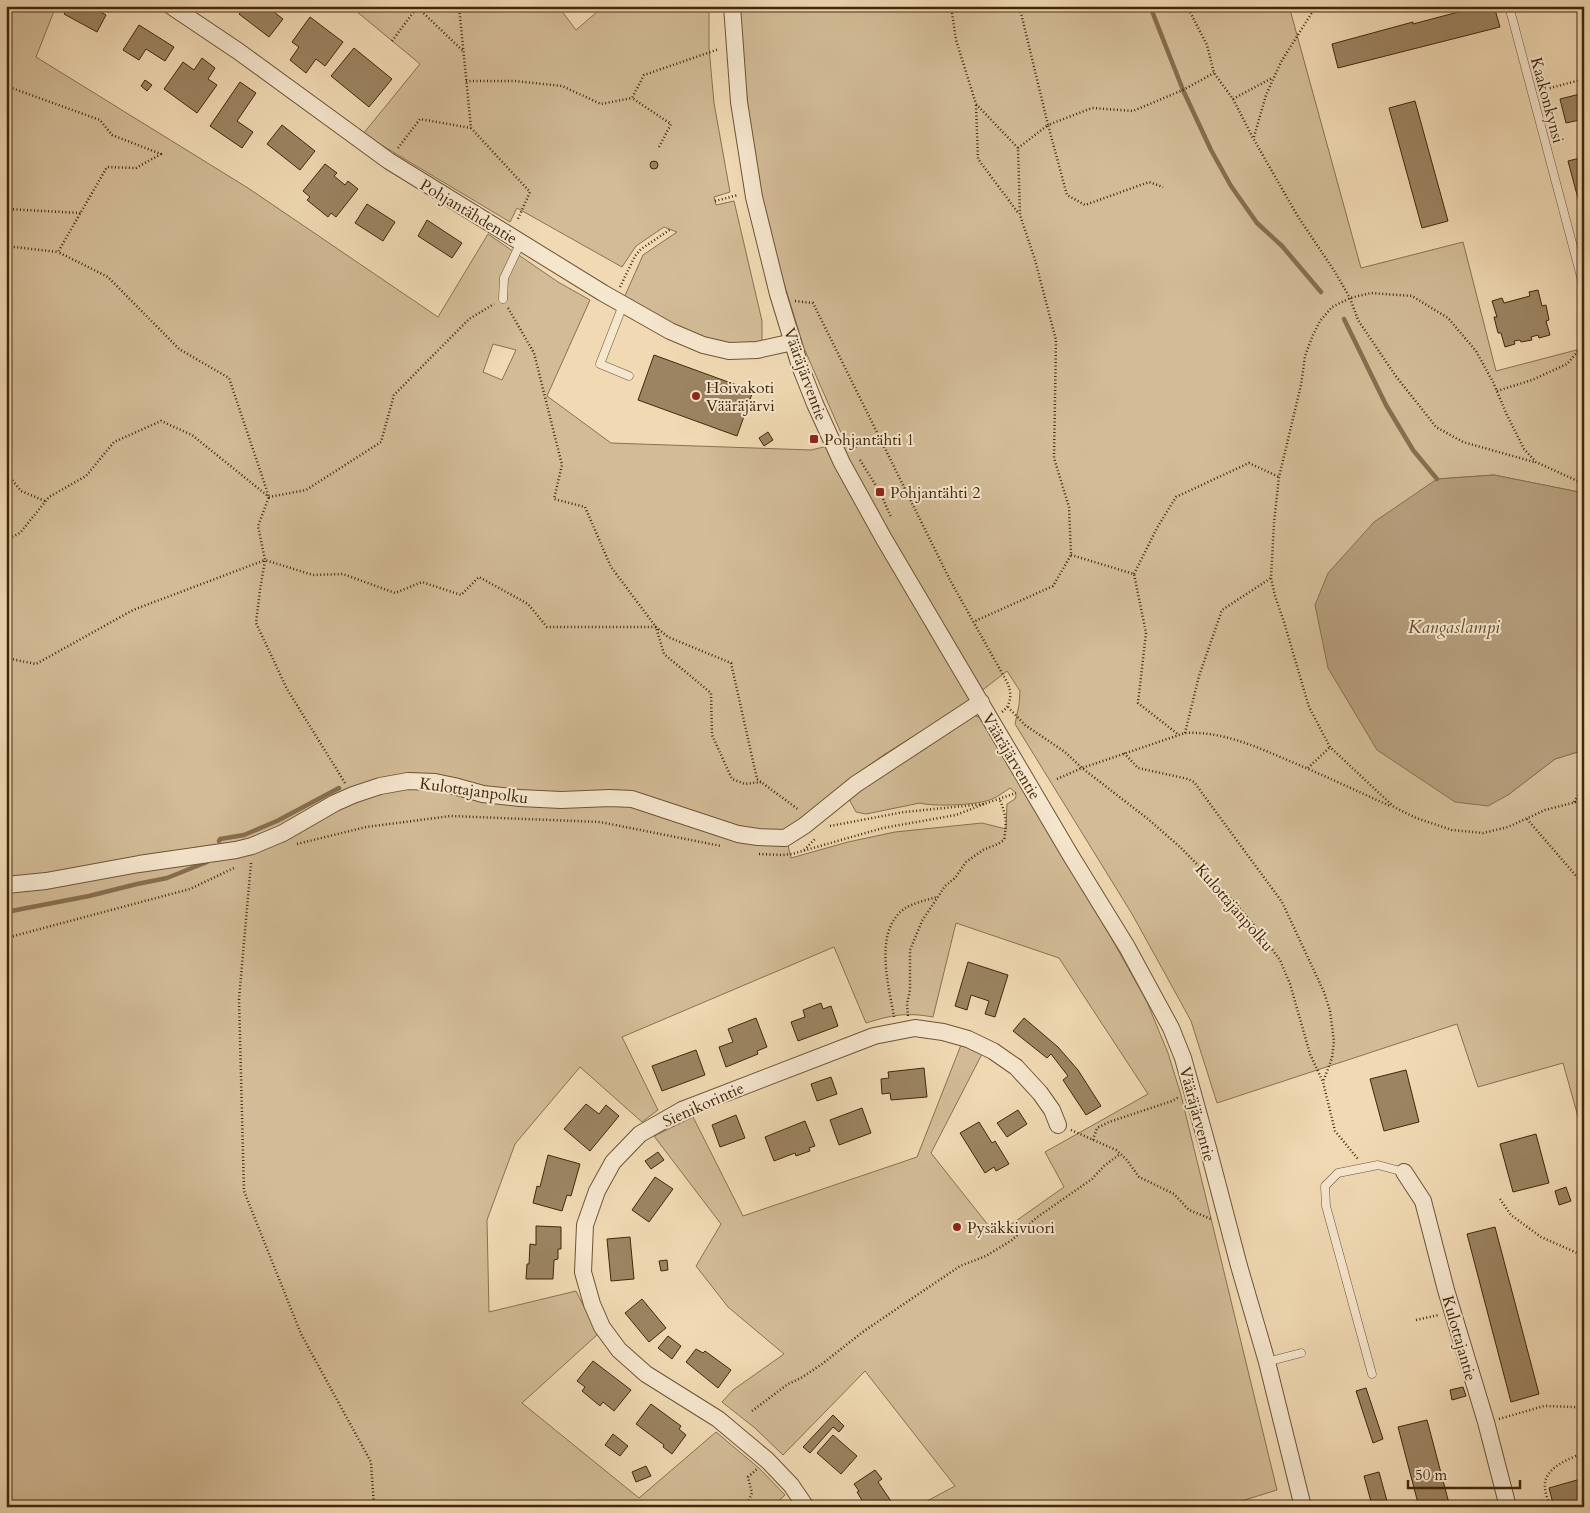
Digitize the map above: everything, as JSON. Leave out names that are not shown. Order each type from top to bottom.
[{"type":"street","name":"Pohjantähdentie","points":[[171,6],[238,51],[389,161],[428,187],[670,331],[703,345],[730,351],[757,350],[793,342]]},
{"type":"street","name":"Vääräjärventie","points":[[732,6],[739,102],[754,197],[778,294],[800,366],[842,463],[884,538],[1071,856],[1127,946],[1171,1028],[1183,1058],[1267,1362],[1304,1507]]},
{"type":"street","name":"Kulottajanpolku","points":[[6,885],[46,881],[139,864],[236,850],[252,853],[335,803],[353,795],[408,781],[435,782],[500,797],[544,800],[610,798],[632,800],[738,834],[785,838],[807,824],[856,784],[981,702]]},
{"type":"street","name":"Sienikorintie","points":[[806,1507],[791,1485],[767,1460],[718,1419],[646,1374],[619,1350],[602,1327],[592,1304],[583,1272],[585,1225],[597,1191],[614,1162],[640,1134],[682,1110],[874,1036],[915,1028],[944,1032],[968,1039],[993,1051],[1016,1067],[1040,1093],[1052,1110],[1058,1125]]},
{"type":"street","name":"Kulottajantie","points":[[1404,1172],[1423,1201],[1452,1311],[1486,1422],[1508,1507]]},
{"type":"lane","name":"Kaakonkynsi","points":[[1509,6],[1584,288]]},
{"type":"lane","points":[[503,299],[504,278],[516,239]]},
{"type":"lane","points":[[619,302],[600,364],[629,376]]},
{"type":"lane","points":[[1372,1374],[1326,1206],[1325,1186],[1338,1173],[1378,1165],[1404,1172]]},
{"type":"lane","points":[[1267,1362],[1301,1354]]},
{"type":"path","points":[[460,6],[470,128]]},
{"type":"path","points":[[951,6],[956,40],[976,104],[978,159],[1020,215]]},
{"type":"path","points":[[1016,6],[1021,13],[1067,195],[1085,205],[1149,182],[1163,187]]},
{"type":"path","points":[[1187,6],[1207,45],[1214,73],[1234,99],[1253,138],[1297,215],[1335,272],[1350,298],[1358,320],[1395,375],[1436,427],[1463,442],[1536,462],[1584,484]]},
{"type":"path","points":[[1253,138],[1266,95],[1280,62],[1316,6]]},
{"type":"path","points":[[392,41],[417,7],[464,52]]},
{"type":"path","points":[[632,98],[644,75],[719,49]]},
{"type":"path","points":[[1018,148],[1048,125],[1092,108],[1133,111],[1183,90],[1214,73]]},
{"type":"path","points":[[1234,99],[1274,78]]},
{"type":"path","points":[[1532,93],[1584,79]]},
{"type":"path","points":[[466,81],[515,81],[562,86],[601,104],[632,98],[671,124],[659,148]]},
{"type":"path","points":[[6,86],[100,120],[112,136],[160,154],[136,168],[107,167],[58,252]]},
{"type":"path","points":[[973,622],[1054,586],[1071,555],[1069,507],[1054,458],[1056,340],[1035,260],[1020,215],[1018,148],[976,104]]},
{"type":"path","points":[[389,161],[420,119],[470,128],[530,192],[516,239]]},
{"type":"path","points":[[715,201],[740,194]]},
{"type":"path","points":[[6,209],[81,213]]},
{"type":"path","points":[[619,302],[635,256],[671,229]]},
{"type":"path","points":[[6,246],[58,252],[108,277],[179,350],[229,378],[269,497],[258,526],[265,560],[256,624],[287,688],[353,795]]},
{"type":"path","points":[[1394,807],[1330,747],[1309,707],[1271,578],[1279,477],[1297,404],[1305,356],[1320,322],[1332,307],[1350,298],[1371,293],[1412,296],[1448,318],[1476,351],[1524,449],[1536,462]]},
{"type":"path","points":[[6,540],[20,533],[49,498],[86,476],[114,442],[162,421],[192,435],[269,497],[306,490],[381,442],[394,395],[468,319],[503,299],[534,353],[562,465],[554,499],[585,507],[611,567],[656,627],[668,637],[731,663],[757,778],[807,824],[819,828],[904,812],[984,804]]},
{"type":"path","points":[[794,301],[813,303],[950,580],[1011,691],[1008,707],[991,719]]},
{"type":"path","points":[[1497,391],[1532,380],[1567,364],[1584,342]]},
{"type":"path","points":[[851,448],[880,438]]},
{"type":"path","points":[[1179,735],[1138,703],[1146,633],[1134,574],[1157,528],[1176,497],[1249,463],[1279,477]]},
{"type":"path","points":[[6,472],[21,491],[46,502]]},
{"type":"path","points":[[1071,555],[1134,574]]},
{"type":"path","points":[[6,658],[36,664],[133,610],[265,560],[313,575],[343,574],[395,592],[422,582],[461,595],[479,577],[528,604],[547,627],[656,627]]},
{"type":"path","points":[[1185,732],[1199,676],[1222,610],[1271,578]]},
{"type":"path","points":[[656,627],[664,654],[711,693],[712,735],[732,779],[745,784],[761,782]]},
{"type":"path","name":"Kulottajanpolku","points":[[1008,707],[1025,725],[1064,752],[1180,846],[1236,904],[1258,930],[1280,960],[1310,1054],[1323,1082],[1335,1131],[1365,1168]]},
{"type":"path","points":[[1057,779],[1082,768],[1185,732],[1202,732],[1224,736],[1263,749],[1416,818],[1452,830],[1483,833],[1508,827],[1545,810],[1584,800]]},
{"type":"path","points":[[1308,768],[1330,747]]},
{"type":"path","points":[[1124,753],[1138,768],[1188,778],[1194,782],[1282,902],[1324,992],[1330,1011],[1334,1041],[1332,1058],[1323,1082]]},
{"type":"path","points":[[1574,802],[1584,787]]},
{"type":"path","points":[[754,853],[792,854],[883,828],[956,815],[1018,792]]},
{"type":"path","points":[[902,1031],[910,990],[910,950],[922,921],[945,886],[955,878],[966,862],[983,850],[1004,840],[1006,815],[1000,800]]},
{"type":"path","points":[[295,844],[366,827],[451,816],[600,822],[725,847]]},
{"type":"path","points":[[1527,819],[1584,885]]},
{"type":"path","points":[[6,938],[190,888],[252,853]]},
{"type":"path","points":[[252,853],[239,999],[244,1191],[301,1334],[372,1462],[374,1507]]},
{"type":"path","points":[[902,1031],[887,977],[886,941],[897,915],[906,908],[938,896]]},
{"type":"path","points":[[1092,1140],[1097,1128],[1109,1122],[1172,1101],[1184,1095]]},
{"type":"path","points":[[1058,1125],[1116,1150],[1139,1177],[1174,1194],[1189,1210],[1218,1221]]},
{"type":"path","points":[[752,1411],[788,1384],[822,1364],[864,1331],[960,1266],[986,1256],[1012,1240],[1036,1218],[1092,1179],[1120,1154]]},
{"type":"path","points":[[1500,1199],[1511,1216],[1542,1237],[1584,1256]]},
{"type":"path","points":[[1416,1320],[1452,1311]]},
{"type":"path","points":[[1486,1422],[1544,1406],[1584,1409]]},
{"type":"path","points":[[1550,1507],[1544,1486],[1546,1477],[1558,1465],[1584,1453]]},
{"type":"path","points":[[746,1507],[752,1493],[748,1477],[767,1460]]},
{"type":"shaded area","points":[[6,6],[56,6],[36,57],[248,188],[438,317],[488,234],[558,282],[590,300],[547,396],[611,443],[811,450],[845,442],[804,348],[771,241],[753,153],[737,6],[1289,6],[1361,268],[1463,242],[1496,371],[1584,348],[1584,493],[1494,475],[1437,479],[1428,487],[1508,795],[1555,759],[1584,750],[1584,1138],[1563,1063],[1478,1087],[1457,1024],[1217,1103],[1191,1021],[1132,914],[1015,724],[1020,691],[1007,671],[962,706],[885,754],[848,780],[787,841],[791,858],[848,842],[895,832],[982,823],[1006,829],[1007,804],[1015,799],[1016,796],[1015,792],[1010,788],[992,799],[978,803],[946,805],[920,803],[866,814],[856,812],[850,801],[851,796],[973,715],[979,717],[1113,941],[1147,1002],[1168,1053],[1181,1095],[1277,1490],[1222,1507],[916,1507],[955,1486],[865,1371],[783,1455],[755,1428],[722,1402],[733,1390],[784,1354],[728,1307],[696,1266],[721,1224],[654,1136],[693,1117],[743,1216],[917,1157],[961,1045],[982,1054],[931,1153],[996,1235],[1064,1187],[1045,1152],[1148,1094],[1059,958],[956,923],[933,1017],[899,1015],[866,1023],[834,947],[622,1037],[658,1110],[642,1122],[580,1067],[515,1144],[487,1220],[489,1312],[576,1291],[598,1334],[522,1403],[639,1498],[716,1432],[760,1469],[785,1495],[772,1507],[6,1507]],"holes":[[[493,344],[516,350],[502,380],[483,372]]]},
{"type":"shaded area","points":[[350,6],[558,6],[576,30],[604,6],[709,6],[709,48],[714,103],[730,192],[714,197],[716,205],[734,201],[762,321],[762,342],[745,344],[727,343],[690,332],[624,298],[643,255],[677,232],[664,227],[636,246],[622,267],[517,208],[510,222],[363,134],[420,64]]},
{"type":"water","name":"Kangaslampi","points":[[1494,475],[1584,493],[1584,750],[1555,759],[1508,795],[1488,806],[1455,802],[1377,750],[1328,668],[1315,605],[1328,573],[1374,522],[1437,479]]},
{"type":"building","points":[[69,6],[89,6],[106,15],[97,32],[64,14]]},
{"type":"building","points":[[246,6],[266,6],[283,19],[269,37],[239,14]]},
{"type":"building","points":[[1481,6],[1494,6],[1500,27],[1338,68],[1332,44]]},
{"type":"building","points":[[310,17],[343,42],[325,66],[316,59],[306,73],[290,60],[299,47],[292,42]]},
{"type":"building","points":[[139,25],[174,47],[165,61],[146,49],[139,60],[123,50]]},
{"type":"building","points":[[354,48],[392,79],[369,107],[331,76]]},
{"type":"building","points":[[202,58],[215,68],[208,79],[217,85],[197,113],[164,89],[183,62],[194,70]]},
{"type":"building","points":[[145,80],[152,85],[147,91],[141,86]]},
{"type":"building","points":[[240,82],[256,93],[237,121],[253,132],[242,148],[210,126]]},
{"type":"building","points":[[1584,93],[1584,119],[1566,123],[1560,99]]},
{"type":"building","points":[[1415,101],[1448,221],[1422,228],[1389,108]]},
{"type":"building","points":[[282,125],[315,151],[300,170],[267,144]]},
{"type":"building","points":[[1584,157],[1584,221],[1568,161]]},
{"type":"building","points":[[654,161],[658,165],[654,169],[650,165]]},
{"type":"building","points":[[325,164],[337,173],[334,176],[345,185],[348,181],[358,189],[336,217],[331,213],[328,217],[307,200],[310,197],[303,191]]},
{"type":"building","points":[[367,204],[395,222],[383,241],[355,223]]},
{"type":"building","points":[[427,220],[462,243],[452,258],[418,236]]},
{"type":"building","points":[[1538,290],[1542,306],[1546,305],[1549,320],[1546,321],[1550,335],[1539,338],[1538,335],[1531,337],[1532,340],[1521,342],[1520,340],[1514,341],[1515,344],[1505,347],[1501,333],[1498,333],[1494,317],[1497,317],[1492,301],[1502,298],[1504,303],[1530,296],[1529,292]]},
{"type":"building","name":"Hoivakoti Vääräjärvi","points":[[654,355],[753,391],[737,436],[638,400]]},
{"type":"building","points":[[768,432],[773,440],[764,446],[759,438]]},
{"type":"building","points":[[968,962],[1008,975],[995,1017],[985,1014],[989,1001],[971,995],[967,1010],[955,1006]]},
{"type":"building","points":[[821,1003],[823,1009],[831,1006],[838,1026],[798,1041],[791,1022],[805,1017],[803,1010]]},
{"type":"building","points":[[756,1018],[767,1047],[757,1051],[758,1054],[726,1067],[719,1047],[733,1042],[728,1029]]},
{"type":"building","points":[[1024,1018],[1058,1047],[1078,1070],[1101,1106],[1086,1115],[1063,1080],[1068,1076],[1051,1054],[1047,1058],[1013,1031]]},
{"type":"building","points":[[696,1050],[705,1075],[662,1091],[652,1066]]},
{"type":"building","points":[[924,1068],[927,1097],[891,1100],[890,1093],[882,1094],[881,1079],[889,1078],[888,1072]]},
{"type":"building","points":[[1406,1070],[1419,1122],[1384,1131],[1370,1079]]},
{"type":"building","points":[[831,1077],[837,1094],[817,1101],[811,1084]]},
{"type":"building","points":[[586,1104],[599,1114],[606,1105],[619,1116],[590,1151],[564,1129]]},
{"type":"building","points":[[862,1108],[871,1133],[839,1145],[830,1120]]},
{"type":"building","points":[[1018,1110],[1027,1124],[1007,1137],[997,1123]]},
{"type":"building","points":[[736,1115],[745,1138],[720,1147],[712,1125]]},
{"type":"building","points":[[805,1121],[815,1146],[809,1148],[810,1151],[796,1156],[795,1153],[774,1161],[765,1137]]},
{"type":"building","points":[[979,1122],[992,1143],[995,1141],[1009,1164],[996,1171],[994,1167],[985,1173],[960,1133]]},
{"type":"building","points":[[1536,1134],[1549,1183],[1513,1192],[1500,1144]]},
{"type":"building","points":[[658,1152],[664,1160],[651,1169],[645,1161]]},
{"type":"building","points":[[548,1155],[580,1164],[571,1196],[567,1195],[562,1211],[533,1203],[537,1186],[540,1187]]},
{"type":"building","points":[[655,1177],[673,1189],[649,1222],[632,1210]]},
{"type":"building","points":[[1566,1187],[1571,1201],[1559,1205],[1555,1191]]},
{"type":"building","points":[[536,1226],[561,1227],[561,1249],[558,1249],[558,1259],[554,1260],[553,1279],[526,1279],[530,1244],[536,1245]]},
{"type":"building","points":[[1495,1227],[1539,1394],[1511,1402],[1467,1234]]},
{"type":"building","points":[[630,1237],[634,1279],[611,1281],[607,1239]]},
{"type":"building","points":[[667,1260],[668,1270],[661,1271],[659,1261]]},
{"type":"building","points":[[642,1299],[666,1328],[649,1342],[625,1313]]},
{"type":"building","points":[[668,1336],[681,1346],[672,1359],[658,1348]]},
{"type":"building","points":[[696,1349],[703,1353],[705,1351],[731,1370],[718,1388],[686,1362]]},
{"type":"building","points":[[593,1361],[631,1390],[614,1411],[603,1402],[600,1406],[582,1391],[585,1387],[577,1381]]},
{"type":"building","points":[[1463,1387],[1466,1396],[1452,1400],[1450,1390]]},
{"type":"building","points":[[1366,1388],[1383,1439],[1373,1443],[1356,1391]]},
{"type":"building","points":[[651,1404],[681,1426],[679,1429],[686,1435],[672,1454],[663,1447],[664,1445],[636,1424]]},
{"type":"building","points":[[833,1415],[844,1426],[839,1432],[833,1427],[810,1453],[803,1447]]},
{"type":"building","points":[[1427,1420],[1450,1507],[1419,1507],[1398,1427]]},
{"type":"building","points":[[613,1434],[628,1446],[620,1456],[605,1445]]},
{"type":"building","points":[[833,1435],[857,1456],[841,1474],[817,1453]]},
{"type":"building","points":[[646,1466],[651,1476],[636,1482],[632,1472]]},
{"type":"building","points":[[875,1470],[882,1479],[878,1482],[895,1507],[866,1507],[857,1492],[859,1491],[854,1484]]},
{"type":"building","points":[[1379,1472],[1387,1501],[1372,1505],[1364,1476]]},
{"type":"building","points":[[1584,1478],[1584,1507],[1554,1507],[1549,1488]]},
{"type":"waterway","points":[[1150,6],[1183,90],[1211,150],[1231,186],[1257,223],[1282,246],[1321,292]]},
{"type":"waterway","points":[[1344,319],[1386,405],[1413,450],[1437,479]]},
{"type":"waterway","points":[[219,841],[220,839],[244,835],[277,821],[339,788]]},
{"type":"waterway","points":[[6,912],[167,878],[207,862]]},
{"type":"place","name":"Hoivakoti Vääräjärvi","points":[[696,396]]},
{"type":"place","name":"Pohjantähti 1","points":[[814,439]]},
{"type":"place","name":"Pohjantähti 2","points":[[880,492]]},
{"type":"place","name":"Pysäkkivuori","points":[[957,1227]]}]
